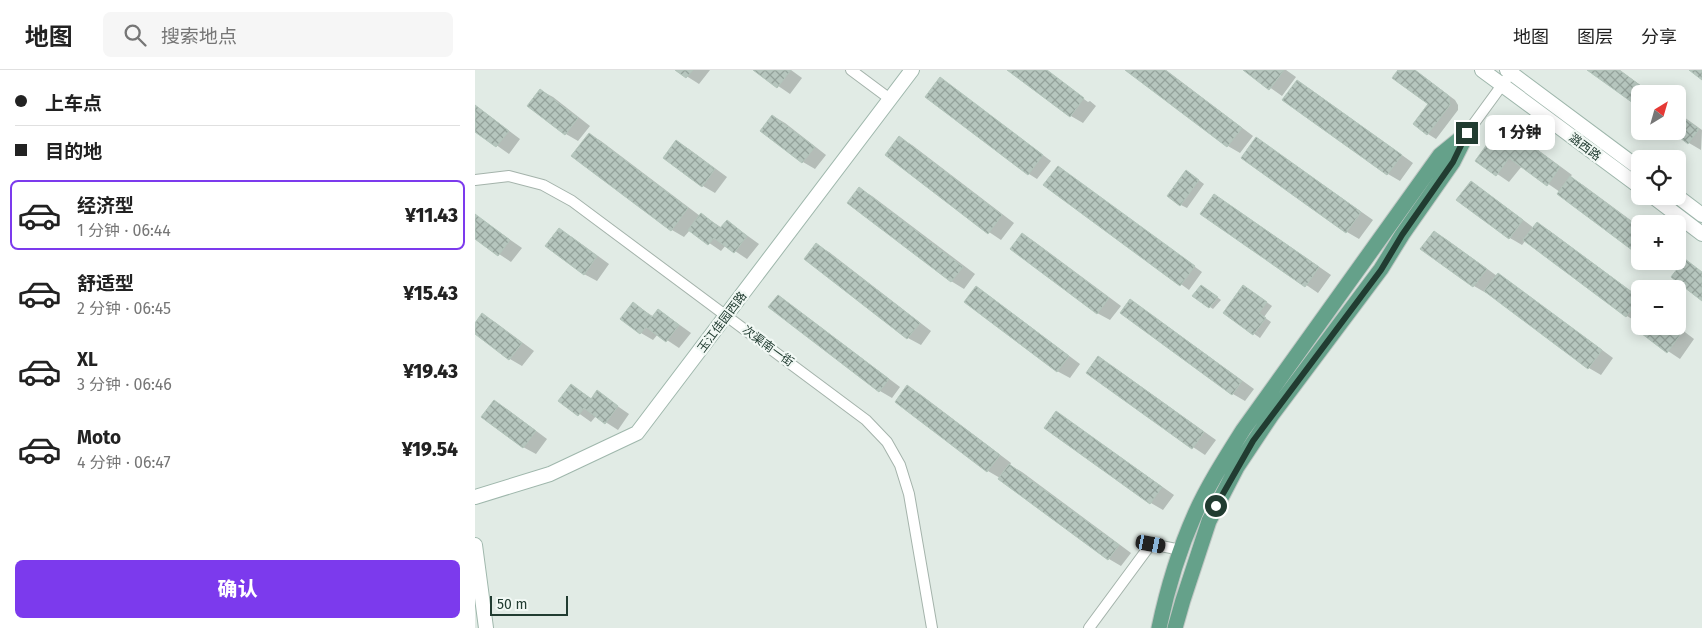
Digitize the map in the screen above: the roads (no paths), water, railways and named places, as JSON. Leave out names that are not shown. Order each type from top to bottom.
[{"type":"main road","points":[[1159,628],[1181,550],[1195,514],[1223,461],[1243,430],[1440,155],[1467,133]]},
{"type":"main road","points":[[1175,628],[1209,521],[1237,467],[1271,416],[1381,270],[1402,235],[1453,162],[1467,133]]},
{"type":"street","points":[[851,70],[890,99]]},
{"type":"street","name":"玉江佳园西路","points":[[475,497],[550,474],[637,433],[912,70]]},
{"type":"street","name":"潞西路","points":[[1482,70],[1631,180]]},
{"type":"street","points":[[1467,133],[1510,71]]},
{"type":"street","name":"潞西路","points":[[1510,71],[1631,162]]},
{"type":"street","name":"次渠南一街","points":[[475,180],[509,176],[543,185],[572,201],[866,420],[887,442],[900,465],[909,494],[931,628]]},
{"type":"street","points":[[1686,203],[1702,215]]},
{"type":"street","points":[[1664,205],[1702,234]]},
{"type":"street","points":[[1089,628],[1151,544],[1181,550]]},
{"type":"street","points":[[475,545],[486,628]]}]
